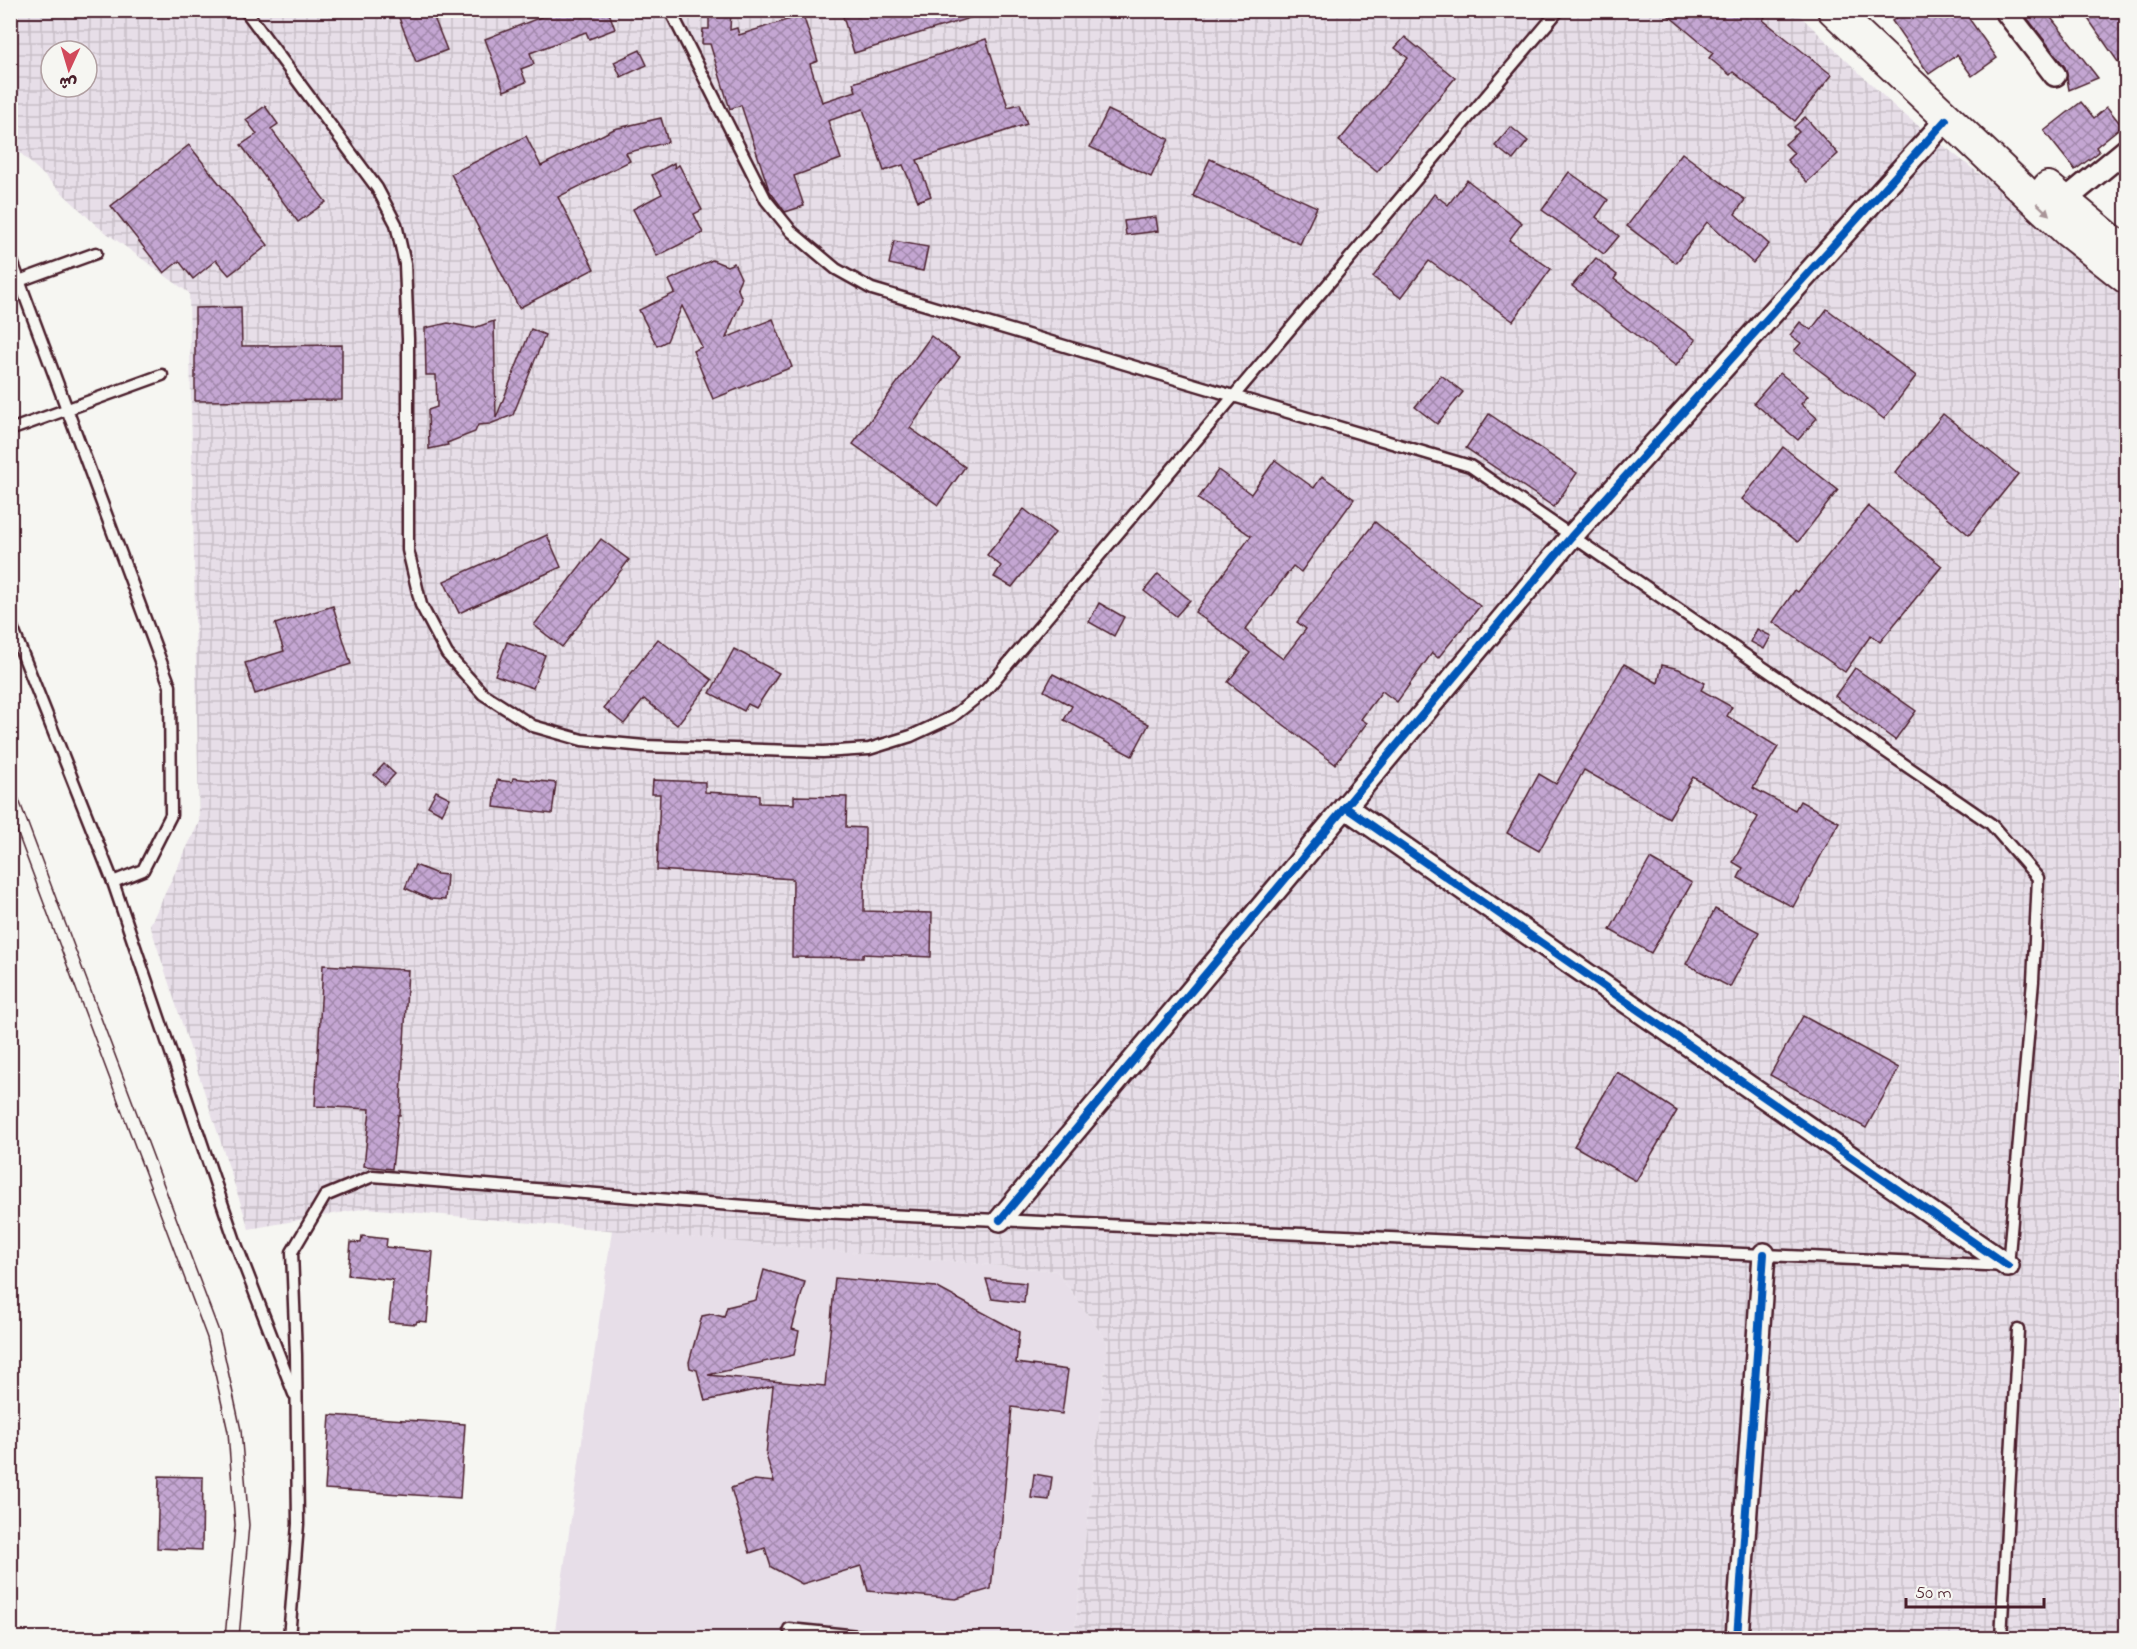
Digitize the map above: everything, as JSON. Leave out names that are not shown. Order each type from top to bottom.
[{"type":"main road","points":[[1833,10],[1946,120],[2068,232],[2127,278]]},
{"type":"main road","points":[[1860,10],[1950,98],[2064,201],[2127,252]]},
{"type":"street","points":[[2005,10],[2055,75]]},
{"type":"street","points":[[1000,1220],[1571,537],[1946,120]]},
{"type":"street","points":[[2064,201],[2127,150]]},
{"type":"street","points":[[1345,807],[2008,1266]]},
{"type":"street","points":[[1737,1638],[1764,1254]]},
{"type":"lane","points":[[245,10],[377,188],[396,224],[405,264],[408,339],[408,550],[421,605],[447,654],[483,694],[533,726],[582,740],[644,746],[824,752],[869,749],[932,726],[952,717],[986,690],[1559,10]]},
{"type":"lane","points":[[289,1638],[298,1524],[292,1252],[325,1196],[373,1176],[819,1212],[2008,1266],[2033,981],[2038,878],[1991,824],[1470,466],[872,289],[836,269],[792,232],[766,200],[670,10]]},
{"type":"lane","points":[[19,281],[96,253]]},
{"type":"lane","points":[[10,256],[170,686],[171,814],[143,870],[113,882]]},
{"type":"lane","points":[[10,430],[162,375]]},
{"type":"lane","points":[[10,622],[113,882],[236,1244],[297,1403]]},
{"type":"lane","points":[[2001,1638],[2018,1330]]},
{"type":"lane","points":[[789,1629],[878,1638]]},
{"type":"shaded area","points":[[10,11],[1795,11],[1896,108],[2126,290],[2126,1638],[1074,1638],[1108,1343],[1057,1271],[367,1208],[249,1229],[150,925],[199,822],[189,293],[97,226],[11,144]]},
{"type":"shaded area","points":[[612,1230],[1057,1271],[1108,1343],[1074,1638],[554,1638]]},
{"type":"building","points":[[396,10],[431,10],[447,50],[416,62]]},
{"type":"building","points":[[559,10],[608,10],[615,29],[589,39],[586,32],[530,53],[534,64],[521,69],[526,82],[504,91],[485,39]]},
{"type":"building","points":[[709,10],[731,10],[730,30],[737,28],[739,35],[803,15],[818,61],[810,64],[822,102],[856,91],[853,83],[986,39],[1008,107],[1020,104],[1027,124],[917,160],[931,196],[918,201],[903,165],[884,171],[863,109],[828,121],[841,159],[794,176],[804,206],[785,212],[769,190],[741,105],[730,109],[710,44],[702,44],[703,29],[709,29]]},
{"type":"building","points":[[841,10],[983,10],[983,14],[854,53]]},
{"type":"building","points":[[1662,10],[1757,10],[1765,17],[1763,20],[1832,75],[1795,121],[1733,72],[1730,75],[1709,58],[1713,53]]},
{"type":"building","points":[[1906,10],[1963,10],[1997,58],[1972,76],[1957,55],[1929,74],[1892,21]]},
{"type":"building","points":[[2021,10],[2045,10],[2098,78],[2069,90],[2065,67]]},
{"type":"building","points":[[2082,10],[2127,10],[2127,56],[2118,62]]},
{"type":"building","points":[[1405,37],[1455,78],[1377,172],[1339,141],[1408,58],[1395,48]]},
{"type":"building","points":[[640,50],[647,65],[621,77],[614,62]]},
{"type":"building","points":[[2081,102],[2094,118],[2107,107],[2122,126],[2096,147],[2099,152],[2075,170],[2044,131]]},
{"type":"building","points":[[265,106],[278,124],[271,129],[326,202],[298,222],[241,145],[257,134],[246,120]]},
{"type":"building","points":[[1108,110],[1169,139],[1151,177],[1090,147]]},
{"type":"building","points":[[1805,117],[1838,154],[1807,182],[1787,160],[1794,153],[1785,144],[1799,132],[1794,127]]},
{"type":"building","points":[[661,118],[668,142],[626,153],[630,161],[558,197],[594,269],[519,308],[451,174],[526,136],[541,166],[614,129]]},
{"type":"building","points":[[1511,127],[1528,141],[1513,160],[1495,146]]},
{"type":"building","points":[[189,145],[268,245],[229,275],[216,260],[193,279],[179,261],[164,273],[111,206]]},
{"type":"building","points":[[1682,153],[1745,200],[1735,214],[1769,244],[1753,263],[1707,222],[1676,263],[1627,226]]},
{"type":"building","points":[[1210,159],[1317,207],[1300,244],[1193,196]]},
{"type":"building","points":[[674,163],[675,168],[679,165],[702,210],[694,214],[703,233],[657,256],[633,209],[662,194],[652,175]]},
{"type":"building","points":[[1569,172],[1608,200],[1596,217],[1619,236],[1604,254],[1542,210]]},
{"type":"building","points":[[1467,180],[1522,223],[1509,240],[1551,269],[1513,321],[1429,261],[1401,298],[1373,277],[1434,194],[1448,205]]},
{"type":"building","points":[[1156,217],[1158,231],[1126,235],[1124,221]]},
{"type":"building","points":[[894,241],[928,247],[923,271],[889,264]]},
{"type":"building","points":[[1596,258],[1617,275],[1614,279],[1696,340],[1676,366],[1572,286]]},
{"type":"building","points":[[712,260],[727,266],[734,263],[741,278],[737,287],[742,299],[726,338],[773,319],[792,367],[713,399],[693,351],[702,347],[682,306],[667,341],[657,346],[639,310],[675,293],[669,280]]},
{"type":"building","points":[[241,307],[242,346],[342,345],[342,400],[195,401],[195,308]]},
{"type":"building","points":[[1827,309],[1916,376],[1884,419],[1794,351],[1801,343],[1790,335],[1800,322],[1811,330]]},
{"type":"building","points":[[494,321],[496,418],[531,329],[545,335],[513,415],[490,424],[478,425],[475,432],[447,443],[448,445],[429,449],[428,410],[437,407],[436,375],[426,375],[425,328],[448,323],[474,328]]},
{"type":"building","points":[[931,336],[960,357],[910,428],[965,467],[938,505],[853,444]]},
{"type":"building","points":[[1780,373],[1808,396],[1801,404],[1817,418],[1798,440],[1754,403]]},
{"type":"building","points":[[1441,375],[1463,392],[1437,424],[1415,407]]},
{"type":"building","points":[[1489,414],[1577,473],[1554,507],[1466,448]]},
{"type":"building","points":[[1943,414],[2018,474],[1969,535],[1895,473]]},
{"type":"building","points":[[1783,447],[1838,490],[1798,542],[1742,499]]},
{"type":"building","points":[[1275,460],[1314,488],[1322,476],[1354,499],[1301,572],[1293,566],[1245,630],[1283,659],[1306,629],[1297,622],[1375,522],[1480,606],[1438,658],[1432,653],[1397,702],[1382,691],[1361,719],[1367,723],[1335,764],[1228,682],[1250,653],[1195,612],[1251,536],[1198,499],[1218,470],[1251,494]]},
{"type":"building","points":[[1868,506],[1942,566],[1880,642],[1871,635],[1845,672],[1773,622],[1795,590],[1798,592]]},
{"type":"building","points":[[1024,509],[1055,533],[1012,587],[994,577],[1001,566],[987,555]]},
{"type":"building","points":[[547,535],[561,567],[459,613],[444,581]]},
{"type":"building","points":[[601,539],[629,560],[562,647],[534,625]]},
{"type":"building","points":[[1158,574],[1190,600],[1176,616],[1144,591]]},
{"type":"building","points":[[1099,603],[1124,617],[1114,636],[1089,622]]},
{"type":"building","points":[[333,606],[351,664],[255,694],[245,663],[284,651],[275,624]]},
{"type":"building","points":[[1757,629],[1771,636],[1764,649],[1751,642]]},
{"type":"building","points":[[658,639],[712,680],[677,725],[644,699],[624,724],[604,708]]},
{"type":"building","points":[[507,642],[545,655],[533,688],[495,675]]},
{"type":"building","points":[[734,649],[779,673],[756,708],[748,704],[744,711],[710,693]]},
{"type":"building","points":[[1624,664],[1658,683],[1662,665],[1679,669],[1705,683],[1701,690],[1732,707],[1727,716],[1778,747],[1753,788],[1795,810],[1800,801],[1839,822],[1793,907],[1738,878],[1743,868],[1733,862],[1758,817],[1693,777],[1669,818],[1584,770],[1539,851],[1507,833],[1539,774],[1556,784]]},
{"type":"building","points":[[1855,668],[1916,711],[1895,740],[1835,696]]},
{"type":"building","points":[[1053,674],[1149,724],[1132,756],[1064,720],[1072,706],[1044,691]]},
{"type":"building","points":[[384,764],[395,774],[385,785],[374,775]]},
{"type":"building","points":[[513,778],[556,783],[552,814],[494,807],[497,780],[512,782]]},
{"type":"building","points":[[653,780],[705,782],[705,792],[759,795],[759,803],[794,804],[794,796],[847,797],[846,827],[865,828],[864,911],[932,913],[931,957],[863,954],[863,958],[792,957],[793,879],[657,870],[660,794],[652,794]]},
{"type":"building","points":[[436,791],[450,798],[442,814],[428,806]]},
{"type":"building","points":[[1650,859],[1692,883],[1651,953],[1610,930]]},
{"type":"building","points":[[415,865],[437,874],[447,875],[445,900],[430,899],[405,888]]},
{"type":"building","points":[[1715,909],[1759,932],[1730,987],[1686,964]]},
{"type":"building","points":[[323,965],[408,970],[400,1115],[398,1115],[392,1169],[364,1166],[370,1109],[315,1106]]},
{"type":"building","points":[[1803,1016],[1899,1068],[1866,1128],[1770,1075]]},
{"type":"building","points":[[1617,1072],[1677,1111],[1636,1181],[1574,1146]]},
{"type":"building","points":[[362,1236],[387,1239],[386,1247],[433,1252],[427,1322],[417,1321],[416,1324],[389,1322],[393,1280],[348,1275],[351,1242],[361,1243]]},
{"type":"building","points":[[764,1270],[805,1282],[792,1329],[799,1331],[794,1355],[708,1375],[825,1386],[835,1278],[936,1287],[1019,1332],[1016,1363],[1068,1370],[1062,1414],[1012,1407],[1000,1541],[995,1550],[991,1589],[956,1599],[868,1591],[861,1566],[802,1584],[771,1567],[765,1548],[750,1553],[731,1488],[754,1480],[774,1482],[766,1455],[773,1386],[705,1401],[697,1370],[690,1368],[689,1362],[702,1316],[712,1314],[724,1317],[727,1307],[756,1300]]},
{"type":"building","points":[[986,1279],[1026,1283],[1024,1303],[992,1299]]},
{"type":"building","points":[[330,1415],[465,1424],[460,1498],[325,1489]]},
{"type":"building","points":[[1034,1474],[1052,1477],[1049,1500],[1031,1498]]},
{"type":"building","points":[[159,1476],[203,1477],[202,1550],[157,1548]]},
{"type":"tram line","points":[[10,776],[220,1334],[241,1430],[249,1525],[239,1638]]},
{"type":"tram line","points":[[10,813],[207,1338],[228,1432],[235,1525],[225,1638]]},
{"type":"cycle path","points":[[1000,1220],[1571,537],[1946,120]]},
{"type":"cycle path","points":[[1345,807],[2008,1266]]},
{"type":"cycle path","points":[[1737,1638],[1764,1254]]}]
